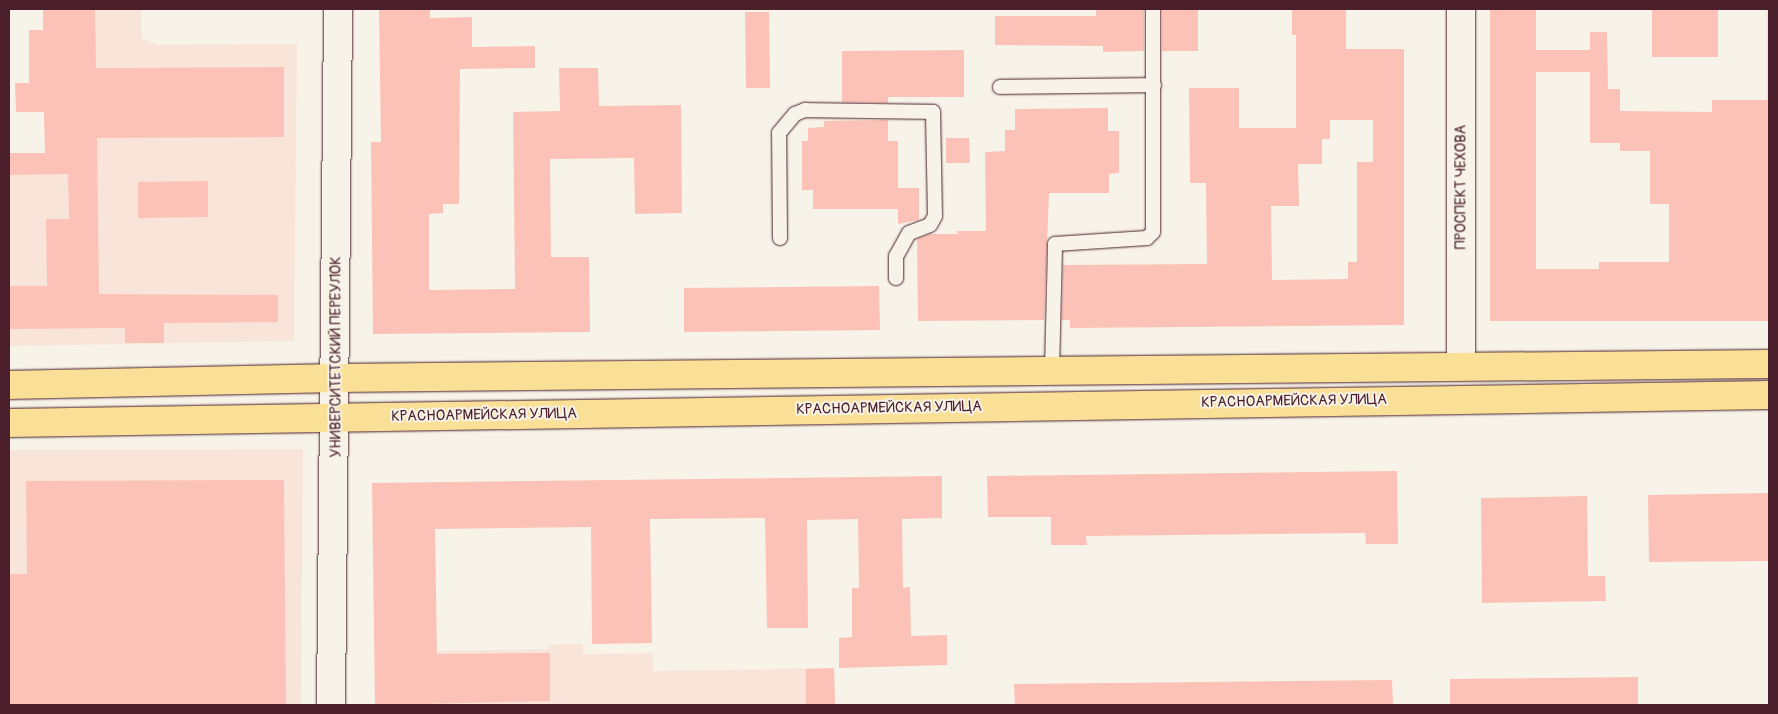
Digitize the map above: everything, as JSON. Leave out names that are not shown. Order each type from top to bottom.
[{"type":"main road","points":[[9,385],[336,378],[1462,365],[1769,364]]},
{"type":"main road","name":"КРАСНОАРМЕЙСКАЯ УЛИЦА","points":[[9,423],[1769,395]]},
{"type":"street","name":"УНИВЕРСИТЕТСКИЙ ПЕРЕУЛОК","points":[[331,705],[336,378],[338,9]]},
{"type":"street","name":"ПРОСПЕКТ ЧЕХОВА","points":[[1461,9],[1462,365]]},
{"type":"lane","points":[[1052,370],[1055,244],[1147,238],[1153,232],[1153,9]]},
{"type":"lane","points":[[1000,87],[1154,85]]},
{"type":"lane","points":[[780,238],[780,134],[795,114],[805,110],[933,112],[935,216],[930,225],[909,228],[896,256],[896,278]]},
{"type":"shaded area","points":[[56,9],[141,9],[142,38],[157,45],[297,44],[294,341],[9,346],[9,175],[55,173]]},
{"type":"shaded area","points":[[1766,9],[1769,9],[1769,321],[1767,321]]},
{"type":"shaded area","points":[[303,449],[301,705],[9,705],[9,450]]},
{"type":"shaded area","points":[[583,644],[583,654],[653,653],[653,671],[834,668],[835,705],[375,705],[375,646],[437,651],[549,649],[549,645]]},
{"type":"building","points":[[43,9],[95,9],[96,68],[284,67],[284,137],[97,138],[99,294],[278,295],[278,322],[164,323],[164,343],[125,343],[125,328],[9,329],[9,286],[47,286],[46,219],[69,219],[68,174],[9,175],[9,153],[45,153],[44,112],[16,112],[15,83],[29,83],[29,30],[43,30]]},
{"type":"building","points":[[379,9],[430,9],[430,18],[472,17],[472,47],[535,46],[535,68],[460,69],[459,204],[443,204],[443,213],[429,214],[429,290],[515,289],[513,112],[560,111],[559,68],[598,68],[599,106],[681,105],[682,213],[635,214],[634,158],[550,159],[551,257],[589,257],[590,332],[373,334],[371,142],[381,142]]},
{"type":"building","points":[[1096,9],[1144,9],[1144,51],[1103,52],[1103,46],[995,45],[995,16],[1096,16]]},
{"type":"building","points":[[1162,9],[1198,9],[1198,51],[1162,51]]},
{"type":"building","points":[[1292,9],[1346,9],[1346,49],[1404,49],[1404,325],[1070,328],[1070,320],[1062,320],[1063,265],[1207,264],[1206,183],[1190,183],[1189,88],[1239,88],[1239,128],[1296,128],[1296,35],[1292,35]],"holes":[[[1330,120],[1373,120],[1373,162],[1357,162],[1357,262],[1348,262],[1348,279],[1272,280],[1271,206],[1299,206],[1298,164],[1322,164],[1322,139],[1330,139]]]},
{"type":"building","points":[[1490,9],[1536,9],[1536,50],[1590,50],[1590,32],[1607,32],[1608,89],[1620,89],[1620,111],[1712,112],[1712,100],[1769,100],[1769,321],[1490,321]],"holes":[[[1536,72],[1590,72],[1590,143],[1620,143],[1620,151],[1650,151],[1650,204],[1669,204],[1669,262],[1599,262],[1599,269],[1536,269]]]},
{"type":"building","points":[[1652,9],[1718,9],[1718,57],[1652,57]]},
{"type":"building","points":[[745,12],[769,12],[770,88],[746,88]]},
{"type":"building","points":[[964,50],[964,97],[888,97],[888,103],[842,102],[842,51]]},
{"type":"building","points":[[1108,108],[1108,131],[1119,131],[1119,173],[1109,174],[1109,193],[1049,193],[1044,320],[918,321],[917,239],[931,234],[958,234],[957,231],[986,231],[985,152],[1005,151],[1005,130],[1015,130],[1015,109]]},
{"type":"building","points":[[888,120],[888,141],[898,141],[898,188],[919,188],[919,220],[898,224],[898,209],[813,209],[813,190],[802,190],[802,141],[808,141],[808,128],[824,127],[824,121]]},
{"type":"building","points":[[946,138],[969,138],[970,163],[946,163]]},
{"type":"building","points":[[208,181],[208,217],[138,218],[138,182]]},
{"type":"building","points":[[879,286],[880,330],[684,332],[684,288]]},
{"type":"building","points":[[1397,471],[1398,544],[1366,544],[1365,533],[1086,536],[1087,545],[1051,545],[1051,517],[988,517],[987,476]]},
{"type":"building","points":[[942,476],[942,518],[902,519],[903,588],[910,587],[911,636],[947,635],[947,665],[839,668],[839,638],[852,637],[852,588],[859,588],[858,519],[807,520],[808,628],[767,628],[765,518],[650,519],[652,643],[592,644],[591,527],[435,529],[437,654],[550,653],[550,701],[375,705],[372,483]]},
{"type":"building","points":[[284,480],[286,705],[9,705],[9,574],[27,574],[26,481]]},
{"type":"building","points":[[1769,493],[1769,561],[1649,562],[1648,495]]},
{"type":"building","points":[[1587,496],[1588,576],[1605,576],[1606,601],[1482,603],[1481,498]]},
{"type":"building","points":[[834,668],[835,705],[806,705],[806,669]]},
{"type":"building","points":[[1638,677],[1638,705],[1450,705],[1450,679]]},
{"type":"building","points":[[1392,680],[1393,705],[1015,705],[1014,684]]}]
